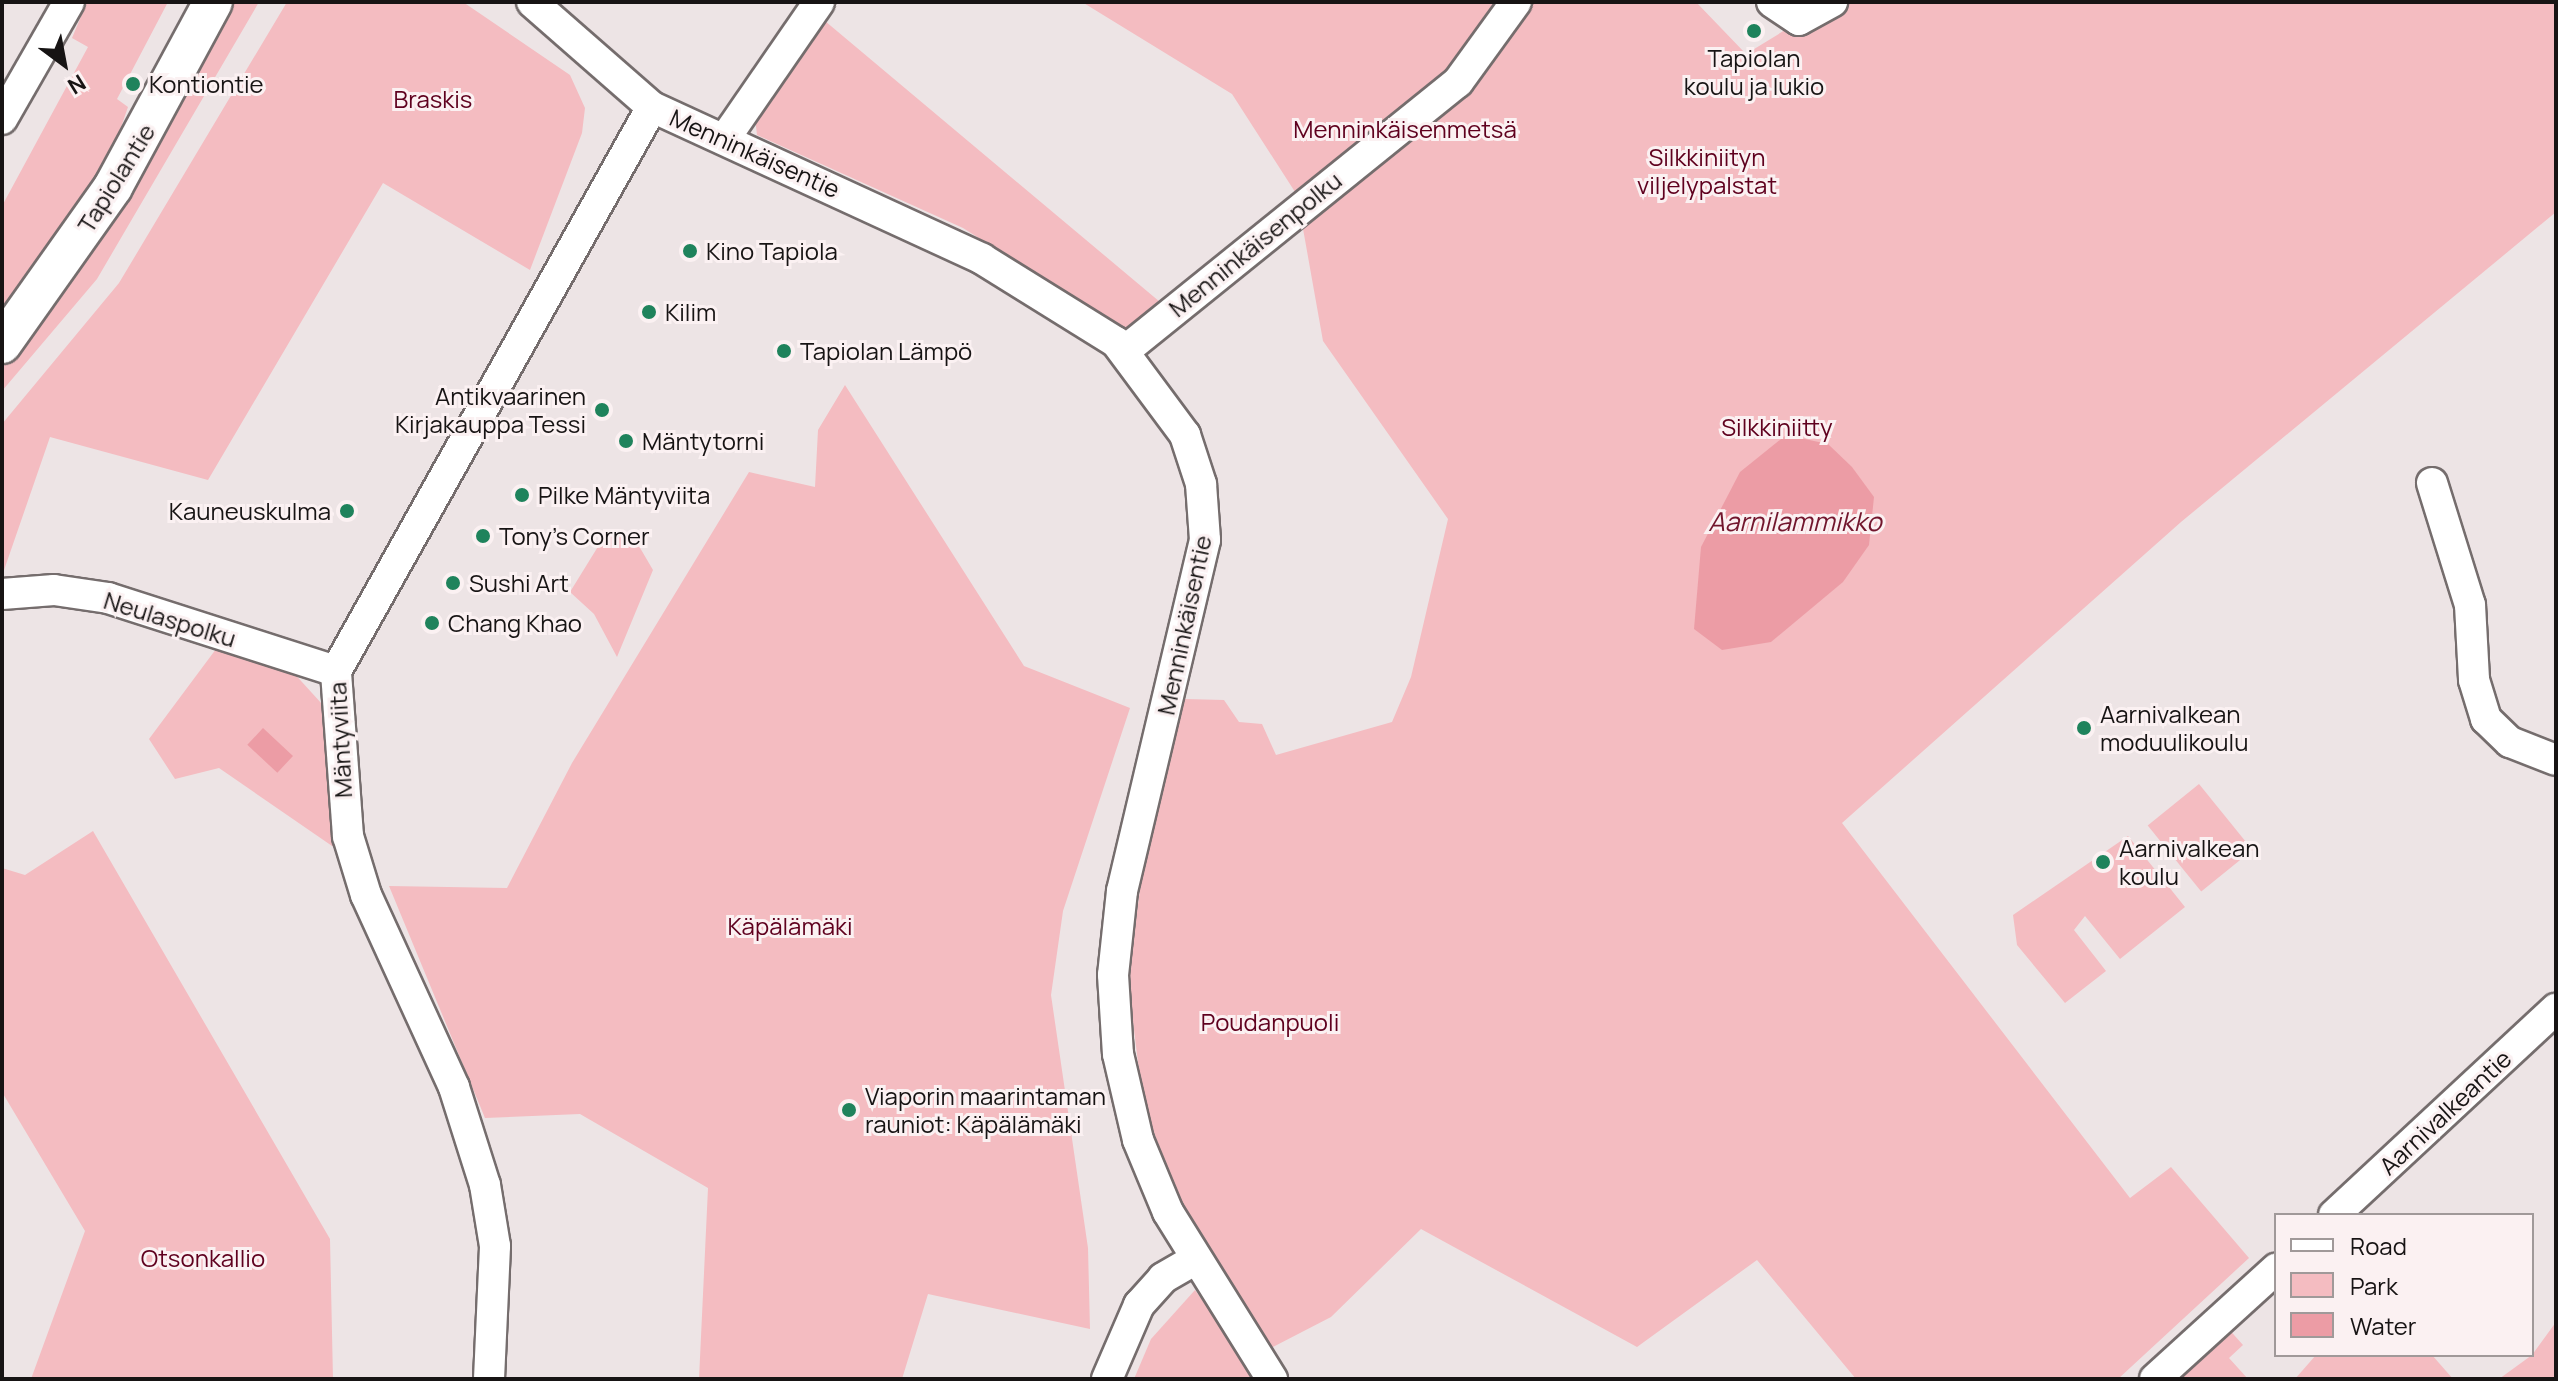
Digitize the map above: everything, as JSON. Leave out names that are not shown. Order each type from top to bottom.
[{"type":"main road","name":"Tapiolantie","points":[[2,344],[113,187],[213,2]]},
{"type":"street","points":[[2,119],[69,2]]},
{"type":"street","name":"Menninkäisentie","points":[[532,2],[652,107],[726,137],[982,259],[1127,349],[1185,435],[1205,512],[1201,568],[1122,891],[1113,975],[1118,1054],[1138,1140],[1193,1261],[1272,1379]]},
{"type":"street","points":[[726,137],[819,2]]},
{"type":"street","name":"Menninkäisenpolku","points":[[1127,349],[1458,82],[1516,2]]},
{"type":"street","points":[[1772,2],[1799,20],[1832,2]]},
{"type":"street","name":"Mäntyviita","points":[[489,1379],[495,1246],[480,1164],[454,1087],[366,895],[344,813],[336,671],[652,107]]},
{"type":"street","points":[[2432,483],[2470,605],[2474,680],[2486,719],[2510,742],[2556,760]]},
{"type":"street","name":"Neulaspolku","points":[[2,594],[54,590],[108,598],[336,671]]},
{"type":"street","name":"Aarnivalkeantie","points":[[2336,1213],[2556,1009]]},
{"type":"street","points":[[1107,1379],[1139,1305],[1163,1278],[1193,1261]]},
{"type":"street","points":[[2155,1379],[2274,1271]]},
{"type":"green space","points":[[87,2],[168,2],[117,99],[128,107],[108,165],[2,319],[2,206],[88,47],[72,38]]},
{"type":"green space","points":[[234,2],[259,2],[97,279],[2,391],[2,366],[145,169]]},
{"type":"green space","name":"Braskis","points":[[287,2],[463,2],[570,75],[585,108],[582,133],[530,270],[383,183],[208,480],[50,437],[2,576],[2,424],[119,283]]},
{"type":"green space","name":"Silkkiniitty","points":[[1082,2],[1696,2],[1746,54],[1821,8],[1860,2],[2556,2],[2556,212],[2181,522],[1842,823],[2130,1198],[2171,1167],[2249,1258],[2118,1379],[1856,1379],[1757,1260],[1637,1347],[1421,1229],[1331,1317],[1265,1351],[1185,1216],[1143,1103],[1128,981],[1145,851],[1185,699],[1224,700],[1239,722],[1262,724],[1276,755],[1392,722],[1411,677],[1448,519],[1323,341],[1297,195],[1232,94]]},
{"type":"green space","points":[[825,21],[1160,302],[1131,334],[963,228],[757,135],[755,118]]},
{"type":"green space","name":"Käpälämäki","points":[[845,385],[1024,666],[1130,708],[1063,911],[1051,995],[1088,1248],[1090,1329],[928,1294],[902,1379],[699,1379],[708,1188],[580,1114],[485,1118],[389,886],[507,888],[572,763],[749,472],[815,487],[818,430]]},
{"type":"green space","points":[[607,532],[636,541],[653,570],[617,657],[594,614],[570,592]]},
{"type":"green space","points":[[219,645],[292,671],[322,704],[335,848],[219,768],[175,779],[149,739]]},
{"type":"green space","points":[[2199,784],[2252,850],[2201,892],[2148,826]]},
{"type":"green space","name":"Otsonkallio","points":[[93,831],[330,1239],[333,1379],[31,1379],[85,1231],[2,1092],[2,868],[25,875]]},
{"type":"green space","points":[[2128,836],[2185,907],[2120,959],[2085,916],[2074,930],[2106,971],[2065,1003],[2017,945],[2013,915]]},
{"type":"green space","points":[[1195,1290],[1259,1379],[1134,1379],[1151,1339]]},
{"type":"green space","points":[[2556,1322],[2556,1379],[2499,1379],[2529,1357],[2534,1357],[2534,1352]]},
{"type":"green space","points":[[2226,1326],[2243,1345],[2229,1358],[2248,1379],[2166,1379]]},
{"type":"green space","points":[[2314,1357],[2434,1357],[2453,1379],[2295,1379]]},
{"type":"water","name":"Aarnilammikko","points":[[1786,435],[1828,444],[1852,467],[1874,497],[1869,545],[1843,582],[1771,642],[1722,650],[1694,629],[1701,547],[1740,472]]},
{"type":"water","points":[[263,728],[293,756],[277,773],[247,745]]},
{"type":"place","name":"Tapiolan koulu ja lukio","points":[[1754,31]]},
{"type":"place","name":"Kontiontie","points":[[133,84]]},
{"type":"place","name":"Kino Tapiola","points":[[690,251]]},
{"type":"place","name":"Kilim","points":[[649,312]]},
{"type":"place","name":"Tapiolan Lämpö","points":[[784,351]]},
{"type":"place","name":"Antikvaarinen Kirjakauppa Tessi","points":[[602,410]]},
{"type":"place","name":"Mäntytorni","points":[[626,441]]},
{"type":"place","name":"Pilke Mäntyviita","points":[[522,495]]},
{"type":"place","name":"Kauneuskulma","points":[[347,511]]},
{"type":"place","name":"Tony's Corner","points":[[483,536]]},
{"type":"place","name":"Sushi Art","points":[[453,583]]},
{"type":"place","name":"Chang Khao","points":[[432,623]]},
{"type":"place","name":"Aarnivalkean moduulikoulu","points":[[2084,728]]},
{"type":"place","name":"Aarnivalkean koulu","points":[[2103,862]]},
{"type":"place","name":"Viaporin maarintaman rauniot: Käpälämäki","points":[[849,1110]]},
{"type":"park label","name":"Menninkäisenmetsä","points":[[1405,129]]},
{"type":"park label","name":"Silkkiniityn viljelypalstat","points":[[1707,171]]},
{"type":"park label","name":"Poudanpuoli","points":[[1270,1022]]}]
